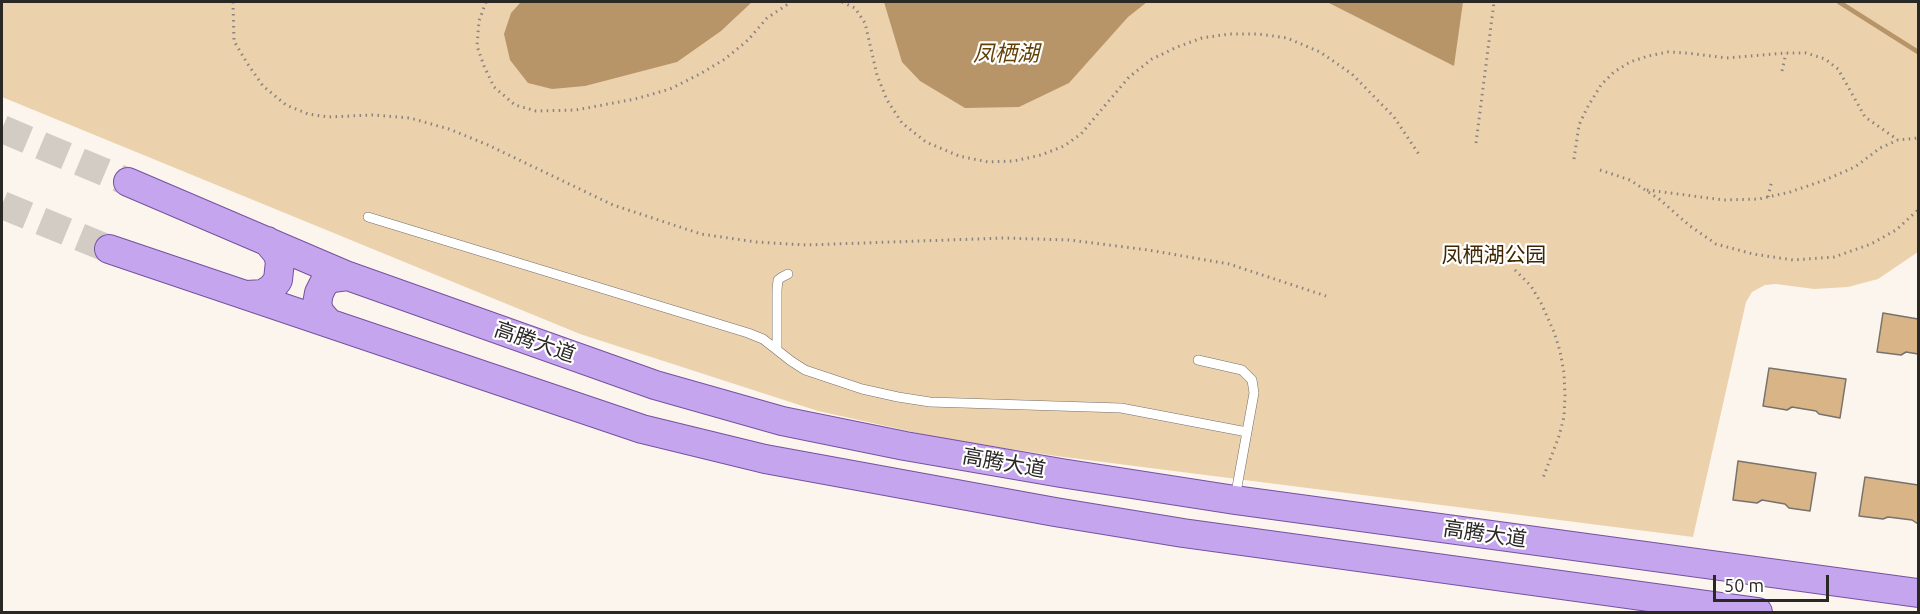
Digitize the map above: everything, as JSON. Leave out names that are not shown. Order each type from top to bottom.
[{"type":"main road","name":"高腾大道","points":[[128,182],[348,276],[655,385],[782,421],[905,446],[1235,500],[1918,593]]},
{"type":"main road","points":[[247,295],[263,294],[278,280],[280,261],[277,253],[267,241]]},
{"type":"main road","name":"高腾大道","points":[[109,249],[642,429],[765,459],[1183,533],[1758,612]]},
{"type":"main road","points":[[327,321],[320,313],[317,304],[318,293],[332,278],[348,276]]},
{"type":"lane","points":[[368,217],[748,333],[763,339],[805,370],[862,389],[930,402],[1121,408],[1247,432]]},
{"type":"lane","points":[[777,349],[778,280],[788,274]]},
{"type":"lane","points":[[1198,360],[1242,370],[1252,380],[1254,393],[1235,500]]},
{"type":"path","points":[[233,2],[234,41],[263,86],[286,105],[308,114],[328,117],[374,115],[410,118],[439,126],[488,146],[613,205],[701,234],[756,242],[806,245],[1005,238],[1069,240],[1148,250],[1229,264],[1326,296]]},
{"type":"path","points":[[486,2],[479,21],[477,45],[484,66],[494,87],[515,105],[536,111],[576,110],[635,99],[670,89],[725,58],[748,40],[767,18],[790,2]]},
{"type":"path","points":[[842,2],[855,8],[865,23],[877,75],[887,100],[902,123],[926,142],[959,156],[988,162],[1014,161],[1056,149],[1080,134],[1129,77],[1152,59],[1202,38],[1249,34],[1287,38],[1320,52],[1352,74],[1394,117],[1419,156]]},
{"type":"path","points":[[1476,143],[1494,2]]},
{"type":"path","points":[[1574,159],[1580,124],[1601,85],[1614,72],[1630,62],[1668,52],[1726,57],[1786,52],[1806,53],[1825,59],[1838,69],[1865,117],[1898,140]]},
{"type":"path","points":[[1782,71],[1786,52]]},
{"type":"path","points":[[1645,190],[1724,200],[1760,199],[1790,192],[1855,167],[1880,147],[1898,140],[1918,138]]},
{"type":"path","points":[[1600,170],[1630,180],[1659,199],[1690,226],[1716,243],[1753,254],[1794,260],[1834,257],[1871,244],[1896,230],[1918,210]]},
{"type":"path","points":[[1768,197],[1772,180]]},
{"type":"path","points":[[1515,270],[1531,286],[1541,303],[1554,332],[1564,373],[1564,417],[1543,478]]},
{"type":"green space","name":"凤栖湖公园","points":[[2,2],[1918,2],[1918,252],[1878,279],[1848,287],[1814,289],[1776,284],[1765,285],[1752,292],[1746,302],[1693,537],[1056,456],[940,438],[818,411],[580,334],[2,97]]},
{"type":"water","points":[[521,2],[752,2],[721,31],[677,62],[585,86],[552,89],[528,83],[510,60],[504,34],[511,13]]},
{"type":"water","name":"凤栖湖","points":[[884,2],[1147,2],[1128,17],[1069,83],[1019,107],[965,108],[920,81],[902,62]]},
{"type":"water","points":[[1327,2],[1463,2],[1454,66]]},
{"type":"building","points":[[1883,313],[1918,319],[1918,354],[1906,352],[1901,355],[1877,352]]},
{"type":"building","points":[[1769,368],[1846,379],[1840,418],[1792,407],[1787,410],[1763,406]]},
{"type":"building","points":[[1738,461],[1816,473],[1810,511],[1762,500],[1757,503],[1733,500]]},
{"type":"building","points":[[1865,477],[1918,485],[1918,524],[1912,520],[1859,516]]},
{"type":"waterway","points":[[1839,2],[1918,52]]},
{"type":"tunnel","points":[[2,129],[128,182]]},
{"type":"tunnel","points":[[2,205],[109,249]]}]
